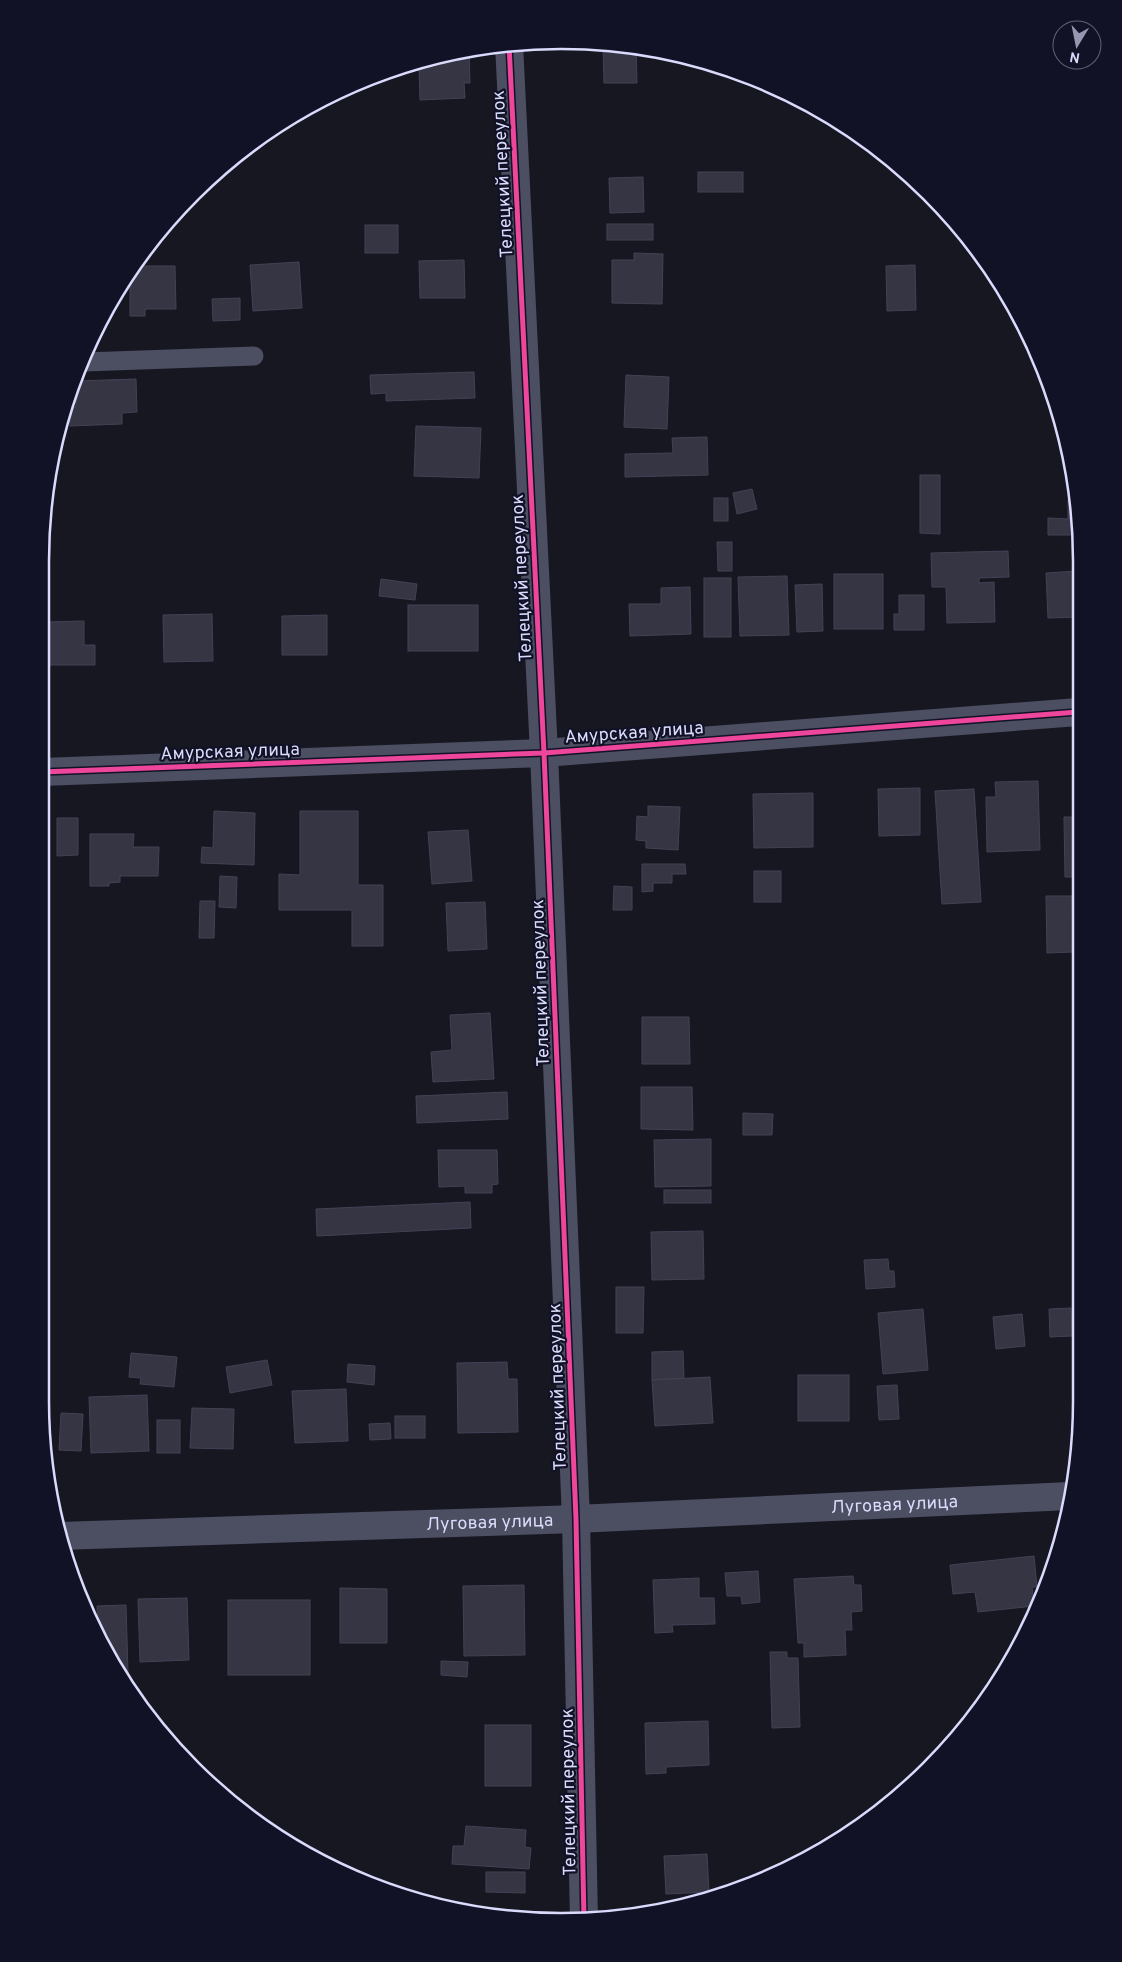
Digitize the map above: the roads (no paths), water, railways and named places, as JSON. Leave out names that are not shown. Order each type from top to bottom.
[{"type":"street","name":"Телецкий переулок","points":[[509,52],[544,753],[576,1519],[584,1912]]},
{"type":"street","name":"Амурская улица","points":[[49,772],[544,753],[1073,712]]},
{"type":"street","name":"Луговая улица","points":[[67,1536],[576,1519],[1064,1496]]},
{"type":"lane","points":[[89,362],[254,356]]}]
